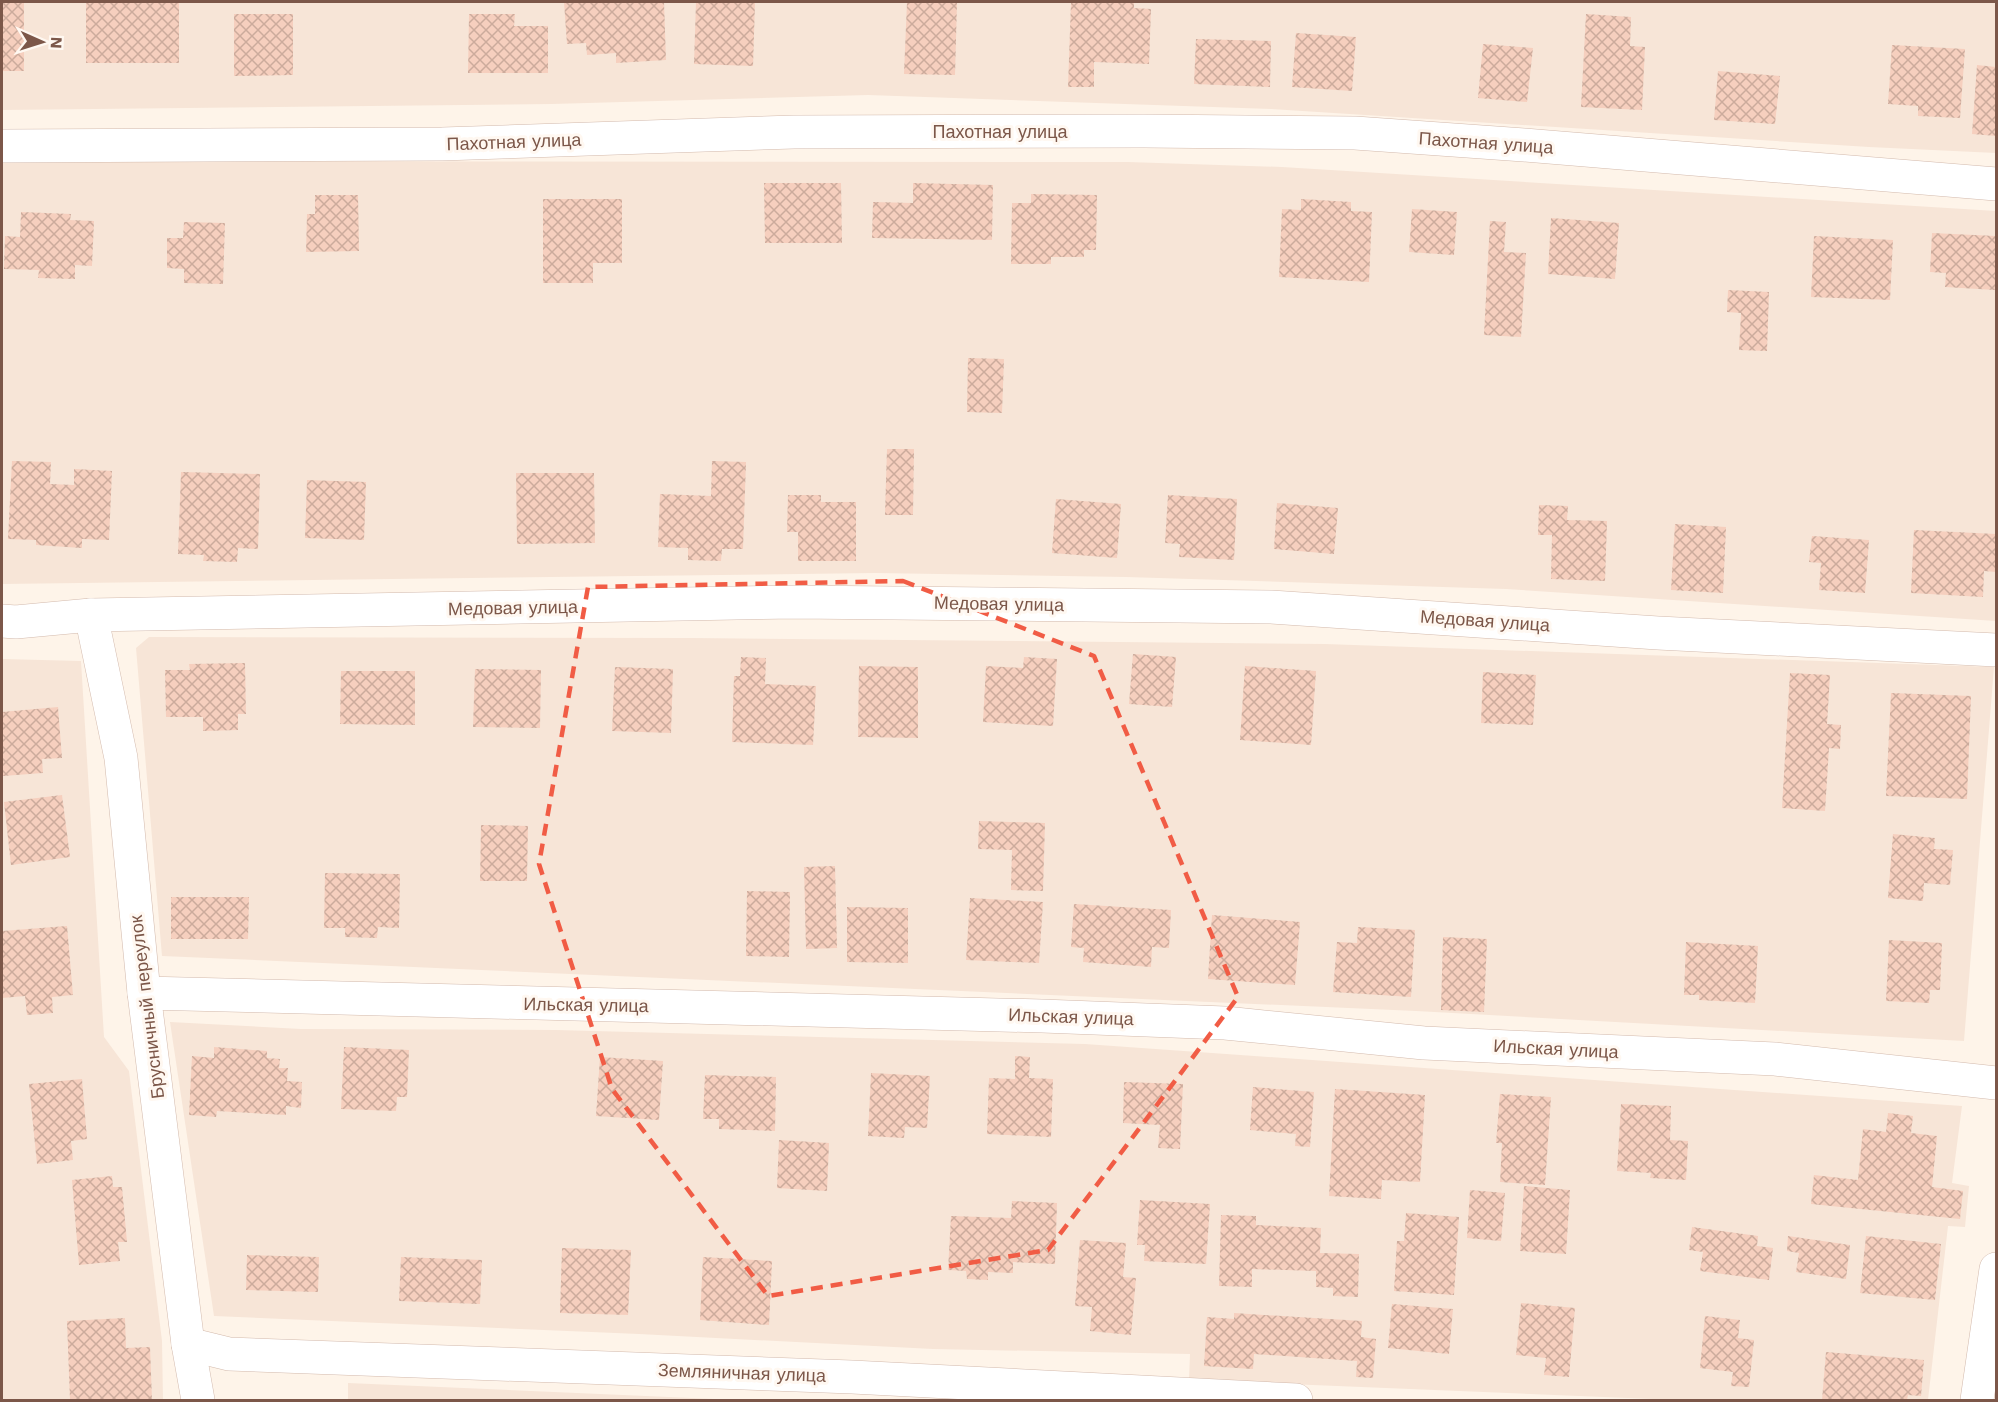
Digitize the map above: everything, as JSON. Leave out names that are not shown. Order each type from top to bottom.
[{"type":"street","name":"Пахотная улица","points":[[2,146],[442,144],[794,132],[1355,133],[1996,184]]},
{"type":"street","name":"Медовая улица","points":[[2,621],[16,622],[91,615],[795,602],[1271,607],[1658,633],[1996,650]]},
{"type":"street","name":"Брусничный переулок","points":[[91,615],[121,758],[144,993],[198,1401]]},
{"type":"street","name":"Ильская улица","points":[[144,993],[1042,1016],[1225,1023],[1424,1043],[1775,1059],[1996,1083]]},
{"type":"street","points":[[1977,1401],[1996,1269]]},
{"type":"street","name":"Земляничная улица","points":[[189,1344],[229,1354],[852,1377],[1296,1401]]},
{"type":"highlighted area","points":[[903,581],[1094,656],[1238,997],[1048,1250],[768,1296],[612,1089],[539,864],[588,587]]},
{"type":"shaded area","points":[[2,2],[1996,2],[1996,153],[1271,109],[868,95],[552,104],[2,110]]},
{"type":"shaded area","points":[[2,161],[1128,162],[1282,167],[1996,211],[1996,621],[1506,589],[1126,577],[875,573],[2,584]]},
{"type":"shaded area","points":[[149,637],[692,638],[1325,644],[1994,667],[1964,1041],[1416,1011],[162,956],[136,648]]},
{"type":"shaded area","points":[[2,659],[81,661],[104,1037],[129,1071],[162,1341],[163,1400],[2,1400]]},
{"type":"shaded area","points":[[170,1022],[301,1029],[556,1030],[1085,1044],[1962,1106],[1952,1183],[1969,1186],[1965,1227],[1948,1226],[1928,1400],[1677,1400],[1189,1380],[1190,1354],[933,1349],[214,1316]]},
{"type":"shaded area","points":[[348,1383],[738,1400],[348,1400]]},
{"type":"building","points":[[2,2],[24,2],[24,71],[2,71]]},
{"type":"building","points":[[86,2],[179,2],[179,63],[86,63]]},
{"type":"building","points":[[564,2],[664,2],[666,60],[616,63],[616,53],[587,55],[586,43],[567,44]]},
{"type":"building","points":[[696,2],[755,2],[753,66],[694,64]]},
{"type":"building","points":[[907,2],[957,3],[955,75],[904,74]]},
{"type":"building","points":[[1071,2],[1134,2],[1134,8],[1151,9],[1149,64],[1094,62],[1094,87],[1068,87]]},
{"type":"building","points":[[234,14],[293,14],[293,75],[234,76]]},
{"type":"building","points":[[469,14],[515,14],[514,26],[548,26],[548,73],[468,73]]},
{"type":"building","points":[[1586,14],[1631,17],[1630,46],[1645,47],[1642,110],[1581,107]]},
{"type":"building","points":[[1296,33],[1356,37],[1352,91],[1292,87]]},
{"type":"building","points":[[1196,39],[1271,41],[1270,87],[1194,84]]},
{"type":"building","points":[[1483,44],[1533,48],[1527,102],[1478,98]]},
{"type":"building","points":[[1892,45],[1965,49],[1960,118],[1918,116],[1918,106],[1888,104]]},
{"type":"building","points":[[1977,65],[1996,67],[1996,136],[1972,134]]},
{"type":"building","points":[[1718,71],[1780,76],[1775,124],[1714,120]]},
{"type":"building","points":[[764,183],[841,183],[842,243],[765,243]]},
{"type":"building","points":[[913,183],[993,185],[992,240],[872,238],[873,202],[913,203]]},
{"type":"building","points":[[1031,194],[1097,195],[1096,250],[1084,250],[1084,257],[1051,257],[1051,264],[1011,264],[1012,203],[1031,203]]},
{"type":"building","points":[[315,195],[358,195],[359,251],[306,252],[307,214],[315,214]]},
{"type":"building","points":[[543,199],[622,199],[622,263],[593,263],[593,283],[543,283]]},
{"type":"building","points":[[1301,199],[1351,202],[1351,211],[1372,212],[1369,282],[1279,277],[1282,209],[1301,210]]},
{"type":"building","points":[[1412,209],[1457,212],[1454,255],[1409,252]]},
{"type":"building","points":[[21,212],[71,214],[70,220],[94,221],[92,266],[75,265],[75,279],[38,278],[39,270],[4,269],[5,236],[20,237]]},
{"type":"building","points":[[1551,218],[1619,223],[1615,279],[1548,274]]},
{"type":"building","points":[[1490,221],[1506,222],[1504,252],[1526,253],[1521,337],[1484,335]]},
{"type":"building","points":[[184,222],[225,223],[223,284],[184,283],[184,269],[167,268],[167,238],[183,238]]},
{"type":"building","points":[[1932,233],[1996,236],[1995,290],[1945,287],[1946,273],[1930,272]]},
{"type":"building","points":[[1814,236],[1893,240],[1890,300],[1811,297]]},
{"type":"building","points":[[1728,290],[1769,292],[1767,351],[1739,350],[1741,313],[1727,312]]},
{"type":"building","points":[[968,358],[1004,359],[1002,413],[967,412]]},
{"type":"building","points":[[887,449],[914,449],[913,515],[885,515]]},
{"type":"building","points":[[12,461],[51,462],[50,484],[74,485],[74,469],[112,471],[109,540],[82,539],[82,548],[36,545],[36,540],[8,539]]},
{"type":"building","points":[[712,461],[746,462],[743,549],[722,549],[721,561],[688,560],[688,548],[658,547],[660,494],[711,496]]},
{"type":"building","points":[[181,472],[260,474],[258,549],[238,548],[237,562],[203,561],[204,555],[178,554]]},
{"type":"building","points":[[516,473],[594,473],[595,543],[517,544]]},
{"type":"building","points":[[307,480],[366,482],[364,540],[305,538]]},
{"type":"building","points":[[788,495],[821,495],[821,502],[856,502],[856,561],[798,561],[798,532],[787,532]]},
{"type":"building","points":[[1168,495],[1237,499],[1234,560],[1179,557],[1180,544],[1165,543]]},
{"type":"building","points":[[1056,499],[1121,504],[1117,558],[1052,553]]},
{"type":"building","points":[[1277,503],[1338,508],[1334,554],[1274,549]]},
{"type":"building","points":[[1539,505],[1568,506],[1567,520],[1607,521],[1605,581],[1551,579],[1552,535],[1538,535]]},
{"type":"building","points":[[1675,524],[1726,527],[1723,593],[1671,590]]},
{"type":"building","points":[[1914,530],[1996,534],[1996,572],[1984,571],[1983,597],[1911,593]]},
{"type":"building","points":[[1812,536],[1869,540],[1865,593],[1819,590],[1821,563],[1809,562]]},
{"type":"building","points":[[1133,654],[1176,657],[1172,707],[1129,704]]},
{"type":"building","points":[[741,657],[766,658],[765,684],[816,686],[813,745],[732,742],[734,676],[740,676]]},
{"type":"building","points":[[1024,657],[1057,659],[1053,726],[983,722],[986,666],[1023,668]]},
{"type":"building","points":[[245,663],[246,714],[238,714],[238,730],[203,731],[203,717],[166,717],[165,670],[190,670],[189,664]]},
{"type":"building","points":[[859,666],[918,667],[918,738],[858,737]]},
{"type":"building","points":[[1245,666],[1316,671],[1311,745],[1240,740]]},
{"type":"building","points":[[615,667],[673,669],[671,733],[612,731]]},
{"type":"building","points":[[475,669],[541,670],[540,728],[473,727]]},
{"type":"building","points":[[341,671],[415,671],[415,725],[340,724]]},
{"type":"building","points":[[1483,672],[1536,675],[1533,725],[1481,723]]},
{"type":"building","points":[[1790,673],[1830,675],[1827,724],[1841,725],[1840,749],[1829,748],[1825,811],[1782,808]]},
{"type":"building","points":[[1891,693],[1971,696],[1967,799],[1886,796]]},
{"type":"building","points":[[58,707],[62,758],[42,759],[43,773],[3,776],[2,712]]},
{"type":"building","points":[[62,795],[70,857],[11,865],[4,802]]},
{"type":"building","points":[[979,821],[1045,823],[1043,891],[1011,890],[1012,850],[978,849]]},
{"type":"building","points":[[481,825],[528,826],[527,881],[480,881]]},
{"type":"building","points":[[1893,834],[1935,838],[1934,849],[1953,850],[1950,885],[1924,883],[1923,901],[1888,898]]},
{"type":"building","points":[[835,866],[837,948],[806,949],[804,867]]},
{"type":"building","points":[[325,873],[400,874],[399,928],[378,927],[377,938],[345,937],[345,928],[324,928]]},
{"type":"building","points":[[747,891],[790,892],[789,957],[746,956]]},
{"type":"building","points":[[171,897],[249,897],[248,939],[171,939]]},
{"type":"building","points":[[970,898],[1043,902],[1039,963],[966,960]]},
{"type":"building","points":[[1074,904],[1171,910],[1169,948],[1152,947],[1151,967],[1083,962],[1084,948],[1071,947]]},
{"type":"building","points":[[847,907],[908,908],[908,963],[847,962]]},
{"type":"building","points":[[1212,915],[1300,922],[1295,985],[1208,979]]},
{"type":"building","points":[[67,926],[73,995],[52,997],[53,1013],[27,1015],[25,996],[2,998],[2,931]]},
{"type":"building","points":[[1358,927],[1415,930],[1411,997],[1333,992],[1337,942],[1357,943]]},
{"type":"building","points":[[1443,937],[1487,939],[1484,1012],[1441,1010]]},
{"type":"building","points":[[1889,940],[1942,943],[1940,990],[1930,990],[1929,1003],[1886,1001]]},
{"type":"building","points":[[1686,942],[1758,946],[1755,1003],[1699,1000],[1699,995],[1684,995]]},
{"type":"building","points":[[214,1047],[267,1051],[267,1058],[280,1059],[279,1068],[288,1068],[287,1081],[302,1082],[301,1108],[286,1106],[286,1115],[217,1111],[216,1117],[189,1115],[192,1056],[214,1058]]},
{"type":"building","points":[[344,1047],[409,1050],[407,1097],[397,1097],[396,1111],[341,1109]]},
{"type":"building","points":[[1015,1056],[1030,1057],[1029,1078],[1053,1079],[1051,1137],[987,1134],[989,1078],[1015,1079]]},
{"type":"building","points":[[600,1057],[663,1061],[659,1120],[596,1116]]},
{"type":"building","points":[[871,1073],[930,1076],[927,1128],[905,1127],[904,1138],[868,1136]]},
{"type":"building","points":[[705,1075],[776,1077],[775,1131],[719,1129],[719,1119],[703,1119]]},
{"type":"building","points":[[82,1079],[87,1139],[71,1141],[73,1160],[37,1164],[29,1084]]},
{"type":"building","points":[[1124,1082],[1183,1084],[1180,1149],[1158,1148],[1160,1125],[1123,1123]]},
{"type":"building","points":[[1253,1087],[1314,1092],[1310,1147],[1295,1146],[1296,1134],[1250,1130]]},
{"type":"building","points":[[1335,1089],[1425,1095],[1420,1182],[1382,1180],[1381,1199],[1329,1196]]},
{"type":"building","points":[[1500,1094],[1551,1097],[1545,1185],[1500,1182],[1502,1143],[1496,1143]]},
{"type":"building","points":[[1621,1104],[1671,1106],[1670,1140],[1688,1141],[1686,1180],[1650,1178],[1651,1173],[1617,1171]]},
{"type":"building","points":[[1888,1113],[1913,1116],[1911,1133],[1937,1136],[1932,1187],[1963,1191],[1960,1219],[1811,1204],[1814,1175],[1858,1180],[1863,1129],[1886,1132]]},
{"type":"building","points":[[779,1140],[829,1143],[827,1191],[777,1188]]},
{"type":"building","points":[[112,1176],[113,1187],[122,1187],[127,1242],[118,1242],[120,1261],[79,1265],[72,1180]]},
{"type":"building","points":[[1524,1186],[1570,1190],[1566,1254],[1520,1251]]},
{"type":"building","points":[[1470,1190],[1505,1193],[1501,1241],[1467,1238]]},
{"type":"building","points":[[1140,1200],[1210,1204],[1206,1264],[1144,1261],[1145,1245],[1137,1245]]},
{"type":"building","points":[[1012,1201],[1057,1203],[1055,1264],[1013,1262],[1013,1273],[988,1272],[988,1280],[967,1279],[966,1271],[948,1270],[951,1216],[1011,1218]]},
{"type":"building","points":[[1406,1213],[1459,1217],[1454,1295],[1394,1291],[1397,1241],[1404,1241]]},
{"type":"building","points":[[1221,1215],[1256,1216],[1256,1225],[1321,1228],[1320,1253],[1359,1254],[1358,1297],[1333,1296],[1333,1288],[1316,1287],[1316,1271],[1252,1269],[1252,1287],[1219,1286]]},
{"type":"building","points":[[1692,1227],[1758,1236],[1757,1246],[1773,1248],[1769,1280],[1700,1271],[1703,1252],[1689,1250]]},
{"type":"building","points":[[1788,1236],[1850,1245],[1846,1279],[1796,1272],[1799,1253],[1787,1251]]},
{"type":"building","points":[[1866,1236],[1941,1244],[1935,1300],[1860,1293]]},
{"type":"building","points":[[1080,1240],[1126,1243],[1123,1277],[1136,1278],[1131,1335],[1090,1331],[1092,1307],[1075,1306]]},
{"type":"building","points":[[562,1248],[631,1250],[628,1315],[560,1313]]},
{"type":"building","points":[[247,1255],[319,1257],[318,1292],[246,1290]]},
{"type":"building","points":[[401,1257],[482,1260],[480,1304],[399,1301]]},
{"type":"building","points":[[703,1257],[772,1261],[769,1325],[700,1320]]},
{"type":"building","points":[[1521,1303],[1575,1308],[1569,1377],[1544,1375],[1546,1358],[1516,1355]]},
{"type":"building","points":[[1392,1304],[1453,1309],[1449,1354],[1388,1348]]},
{"type":"building","points":[[1234,1313],[1362,1321],[1361,1337],[1376,1339],[1373,1378],[1356,1377],[1357,1361],[1254,1354],[1253,1369],[1204,1366],[1207,1317],[1234,1319]]},
{"type":"building","points":[[1705,1316],[1740,1320],[1738,1338],[1754,1340],[1749,1387],[1731,1386],[1733,1372],[1700,1368]]},
{"type":"building","points":[[125,1318],[126,1348],[150,1347],[152,1400],[70,1400],[67,1321]]},
{"type":"building","points":[[1826,1352],[1924,1360],[1921,1396],[1908,1395],[1907,1400],[1822,1400]]}]
